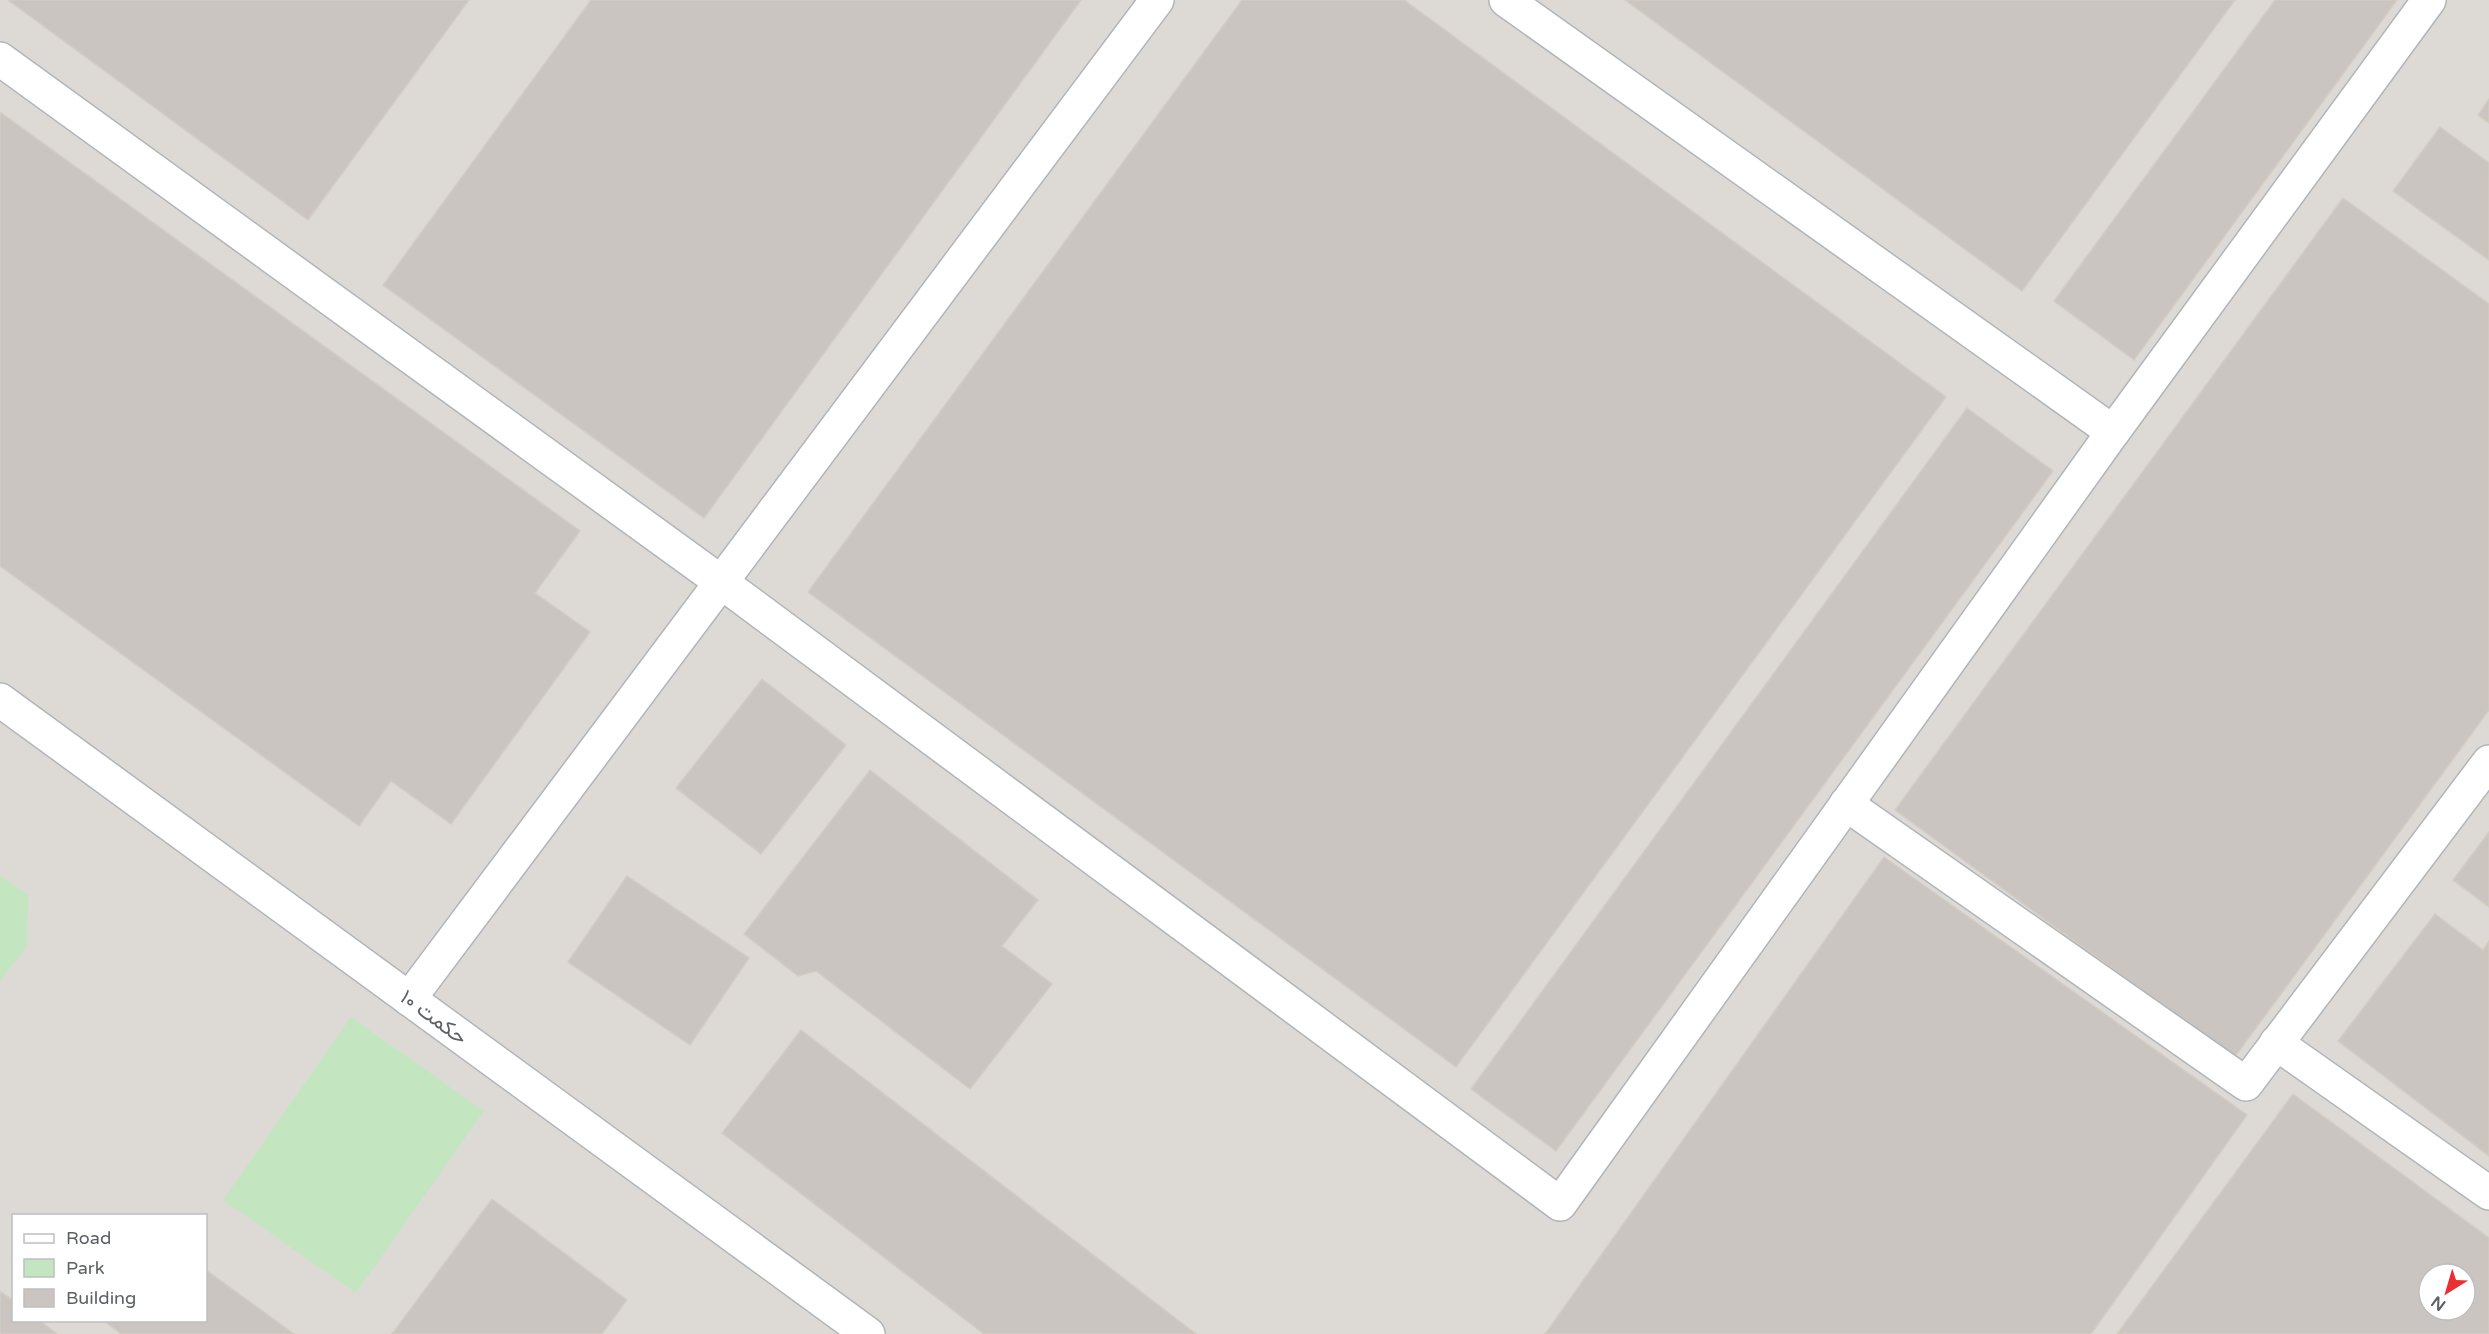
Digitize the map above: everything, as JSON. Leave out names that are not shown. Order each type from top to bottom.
[{"type":"street","points":[[409,999],[1157,0]]},
{"type":"street","points":[[1506,0],[2113,432]]},
{"type":"street","points":[[0,59],[721,582],[1560,1204],[2113,432],[2430,0]]},
{"type":"street","name":"حکمت ۱۰","points":[[0,700],[868,1334]]},
{"type":"street","points":[[1846,804],[2246,1084],[2489,762]]},
{"type":"street","points":[[2276,1043],[2489,1193]]},
{"type":"shaded area","points":[[0,0],[2489,0],[2489,1334],[0,1334]]},
{"type":"green space","points":[[0,876],[28,895],[27,946],[0,981]]},
{"type":"green space","points":[[351,1017],[484,1111],[356,1293],[223,1200]]},
{"type":"building","points":[[8,0],[469,0],[308,220]]},
{"type":"building","points":[[591,0],[1081,0],[704,518],[383,285]]},
{"type":"building","points":[[1242,0],[1404,0],[1946,397],[1456,1067],[808,592]]},
{"type":"building","points":[[1625,0],[2235,0],[2022,291]]},
{"type":"building","points":[[2275,0],[2397,0],[2134,360],[2054,301]]},
{"type":"building","points":[[2489,99],[2489,123],[2478,115]]},
{"type":"building","points":[[0,112],[580,531],[535,593],[590,632],[451,824],[391,781],[359,826],[0,566]]},
{"type":"building","points":[[2440,127],[2489,163],[2489,260],[2393,191]]},
{"type":"building","points":[[2343,198],[2489,304],[2489,710],[2234,1058],[1895,810]]},
{"type":"building","points":[[1967,408],[2053,471],[1556,1151],[1471,1089]]},
{"type":"building","points":[[762,679],[846,745],[761,854],[676,788]]},
{"type":"building","points":[[870,770],[1038,900],[1002,946],[1052,984],[970,1089],[816,971],[798,976],[744,934]]},
{"type":"building","points":[[2489,832],[2489,907],[2453,880]]},
{"type":"building","points":[[1884,857],[2247,1115],[2091,1334],[1545,1334]]},
{"type":"building","points":[[627,876],[749,958],[690,1045],[568,962]]},
{"type":"building","points":[[2435,914],[2483,950],[2489,941],[2489,1156],[2338,1041]]},
{"type":"building","points":[[801,1030],[1196,1334],[984,1334],[722,1133]]},
{"type":"building","points":[[2293,1094],[2489,1238],[2489,1334],[2117,1334]]},
{"type":"building","points":[[492,1199],[627,1300],[602,1334],[392,1334]]},
{"type":"building","points":[[207,1271],[294,1334],[121,1334],[106,1322],[207,1322]]},
{"type":"building","points":[[0,1291],[12,1300],[12,1322],[42,1322],[57,1334],[0,1334]]}]
